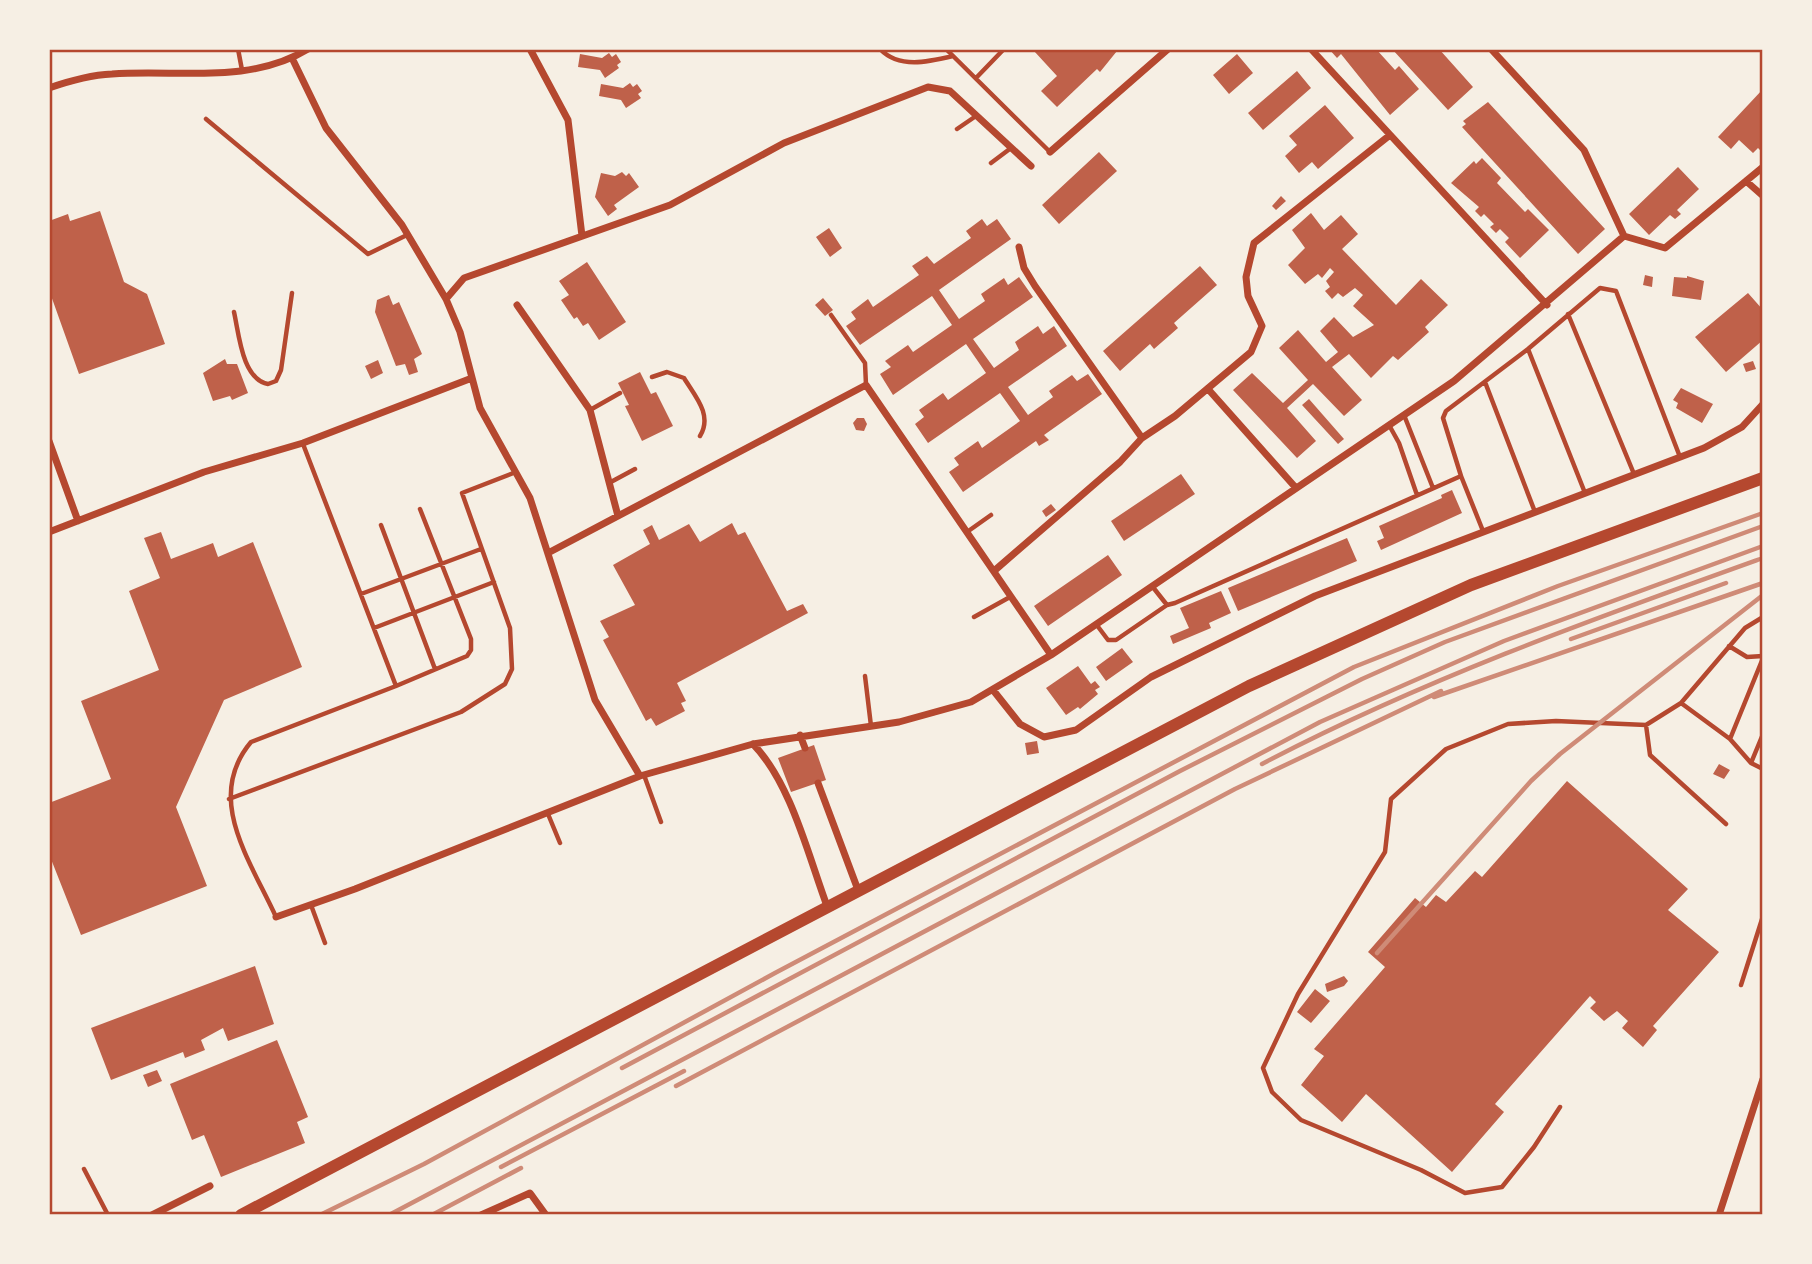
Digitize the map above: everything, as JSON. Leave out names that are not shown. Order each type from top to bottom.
[{"type":"main road","points":[[241,1215],[1249,686],[1359,634],[1483,581],[1763,478]]},
{"type":"street","points":[[49,88],[110,74],[242,71],[292,58],[308,49]]},
{"type":"street","points":[[530,49],[568,120],[582,236]]},
{"type":"street","points":[[1050,152],[1168,49]]},
{"type":"street","points":[[1311,49],[1547,305]]},
{"type":"street","points":[[1491,49],[1584,150],[1624,236],[1665,248],[1763,167]]},
{"type":"street","points":[[292,58],[326,128],[408,235],[446,299],[460,332],[480,408],[530,498],[595,700],[642,775]]},
{"type":"street","points":[[446,299],[464,278],[670,205],[784,143],[928,87],[950,92],[978,114],[1031,166]]},
{"type":"street","points":[[994,571],[1120,462],[1142,438],[1208,389],[1251,352],[1258,341],[1262,326],[1248,296],[1246,277],[1254,243],[1390,135]]},
{"type":"street","points":[[1746,181],[1763,196]]},
{"type":"street","points":[[276,916],[548,814],[642,775],[753,744],[871,726],[971,702],[1051,656],[1454,381],[1547,305],[1624,236]]},
{"type":"street","points":[[1019,247],[1024,268],[1035,286],[1142,438]]},
{"type":"street","points":[[517,304],[590,410],[618,516]]},
{"type":"street","points":[[49,532],[204,472],[303,443],[472,378]]},
{"type":"street","points":[[548,554],[866,386],[1051,656]]},
{"type":"street","points":[[1208,389],[1296,488]]},
{"type":"street","points":[[993,690],[1020,724],[1044,737],[1076,730],[1151,677],[1212,644],[1315,596],[1681,457],[1742,427],[1763,404]]},
{"type":"street","points":[[49,440],[78,521]]},
{"type":"street","points":[[800,735],[805,748]]},
{"type":"street","points":[[753,744],[768,760],[780,782],[827,906]]},
{"type":"street","points":[[818,783],[858,890]]},
{"type":"street","points":[[1719,1215],[1763,1079]]},
{"type":"street","points":[[152,1215],[210,1186]]},
{"type":"street","points":[[481,1215],[530,1193],[546,1215]]},
{"type":"lane","points":[[238,49],[242,71]]},
{"type":"lane","points":[[880,49],[888,58],[919,64],[953,56]]},
{"type":"lane","points":[[946,49],[1050,152]]},
{"type":"lane","points":[[976,78],[1004,49]]},
{"type":"lane","points":[[957,130],[978,114]]},
{"type":"lane","points":[[206,119],[368,254],[408,235]]},
{"type":"lane","points":[[991,163],[1012,147]]},
{"type":"lane","points":[[1483,531],[1461,476],[1443,418],[1446,411],[1528,349],[1600,288],[1616,291],[1681,457]]},
{"type":"lane","points":[[234,312],[249,368],[256,379],[268,384],[276,380],[281,370],[292,293]]},
{"type":"lane","points":[[1568,314],[1634,474]]},
{"type":"lane","points":[[831,315],[866,363],[866,386]]},
{"type":"lane","points":[[1528,349],[1585,493]]},
{"type":"lane","points":[[652,377],[667,372],[684,378],[705,417],[706,426],[700,436]]},
{"type":"lane","points":[[1485,382],[1535,512]]},
{"type":"lane","points":[[590,410],[620,393]]},
{"type":"lane","points":[[1404,415],[1433,488]]},
{"type":"lane","points":[[1389,425],[1399,443],[1417,495]]},
{"type":"lane","points":[[303,443],[396,686]]},
{"type":"lane","points":[[609,484],[635,469]]},
{"type":"lane","points":[[229,799],[461,712],[505,684],[512,669],[510,628],[462,493],[517,472]]},
{"type":"lane","points":[[1096,624],[1108,640],[1115,640],[1167,605],[1461,476]]},
{"type":"lane","points":[[276,916],[235,828],[229,799],[229,783],[238,758],[251,742],[435,670],[467,656],[471,650],[471,639],[420,509]]},
{"type":"lane","points":[[967,532],[991,515]]},
{"type":"lane","points":[[382,524],[435,670]]},
{"type":"lane","points":[[361,594],[481,549]]},
{"type":"lane","points":[[374,628],[494,582]]},
{"type":"lane","points":[[1152,586],[1167,605]]},
{"type":"lane","points":[[974,617],[1011,597]]},
{"type":"lane","points":[[1560,1107],[1534,1147],[1502,1187],[1465,1193],[1421,1170],[1301,1120],[1272,1092],[1263,1068],[1298,994],[1385,852],[1391,799],[1446,748],[1508,724],[1556,721],[1646,725],[1681,703],[1745,628],[1763,617]]},
{"type":"lane","points":[[1729,646],[1747,657],[1763,657],[1730,739]]},
{"type":"lane","points":[[865,676],[871,726]]},
{"type":"lane","points":[[1681,703],[1730,739],[1751,763],[1763,769]]},
{"type":"lane","points":[[1646,725],[1650,755],[1726,824]]},
{"type":"lane","points":[[1751,763],[1763,734]]},
{"type":"lane","points":[[642,775],[661,822]]},
{"type":"lane","points":[[548,814],[560,843]]},
{"type":"lane","points":[[311,905],[325,943]]},
{"type":"lane","points":[[1741,985],[1763,916]]},
{"type":"lane","points":[[84,1168],[108,1215]]},
{"type":"building","points":[[1329,49],[1376,49],[1395,70],[1399,66],[1419,89],[1390,115],[1341,54],[1337,58]]},
{"type":"building","points":[[1392,49],[1439,49],[1473,87],[1448,110]]},
{"type":"building","points":[[1034,51],[1117,51],[1100,72],[1097,69],[1057,107],[1041,91],[1057,76]]},
{"type":"building","points":[[609,53],[612,57],[616,54],[621,62],[617,65],[619,68],[605,78],[600,70],[578,67],[580,54],[602,58]]},
{"type":"building","points":[[1237,54],[1253,73],[1229,94],[1213,75]]},
{"type":"building","points":[[1297,71],[1311,88],[1263,130],[1248,113]]},
{"type":"building","points":[[630,83],[633,87],[637,84],[642,91],[638,94],[641,98],[626,108],[621,100],[599,96],[601,84],[623,88]]},
{"type":"building","points":[[1763,89],[1763,153],[1758,148],[1753,153],[1739,140],[1731,149],[1718,137]]},
{"type":"building","points":[[1488,102],[1605,229],[1578,254],[1462,127],[1466,124],[1463,121]]},
{"type":"building","points":[[1325,105],[1354,138],[1318,169],[1312,162],[1299,173],[1285,156],[1297,145],[1289,136]]},
{"type":"building","points":[[1099,152],[1117,171],[1059,224],[1042,205]]},
{"type":"building","points":[[1482,158],[1501,178],[1497,183],[1525,212],[1528,209],[1549,230],[1520,258],[1505,242],[1509,238],[1500,229],[1496,233],[1490,227],[1494,224],[1484,214],[1481,217],[1475,211],[1479,207],[1451,183],[1474,161],[1476,164]]},
{"type":"building","points":[[1678,167],[1699,189],[1677,210],[1681,214],[1675,219],[1670,215],[1649,235],[1629,214]]},
{"type":"building","points":[[622,172],[626,176],[629,173],[639,187],[614,205],[617,209],[608,216],[595,197],[601,173],[615,176]]},
{"type":"building","points":[[1281,196],[1286,201],[1276,210],[1272,206]]},
{"type":"building","points":[[100,211],[124,282],[147,294],[165,344],[79,374],[49,290],[49,221],[68,214],[70,221]]},
{"type":"building","points":[[1311,213],[1324,230],[1341,215],[1358,234],[1342,249],[1396,305],[1421,279],[1448,305],[1425,327],[1429,332],[1398,360],[1393,356],[1371,378],[1349,354],[1332,367],[1362,400],[1344,416],[1313,384],[1287,408],[1316,441],[1297,458],[1233,390],[1252,373],[1283,403],[1308,380],[1279,348],[1298,330],[1326,362],[1338,352],[1320,331],[1334,317],[1353,337],[1374,325],[1353,306],[1363,295],[1355,288],[1343,297],[1338,293],[1332,299],[1325,291],[1330,287],[1326,281],[1334,272],[1330,268],[1322,278],[1318,274],[1305,284],[1288,265],[1305,248],[1292,230]]},
{"type":"building","points":[[982,219],[987,226],[997,219],[1011,239],[939,290],[959,319],[985,301],[981,294],[1004,278],[1008,285],[1019,277],[1033,297],[973,339],[994,368],[1019,350],[1015,342],[1038,326],[1043,334],[1054,326],[1067,346],[1008,387],[1028,415],[1053,397],[1049,391],[1072,375],[1077,381],[1088,374],[1102,394],[1044,435],[1049,440],[1039,446],[1036,441],[963,492],[949,472],[959,465],[954,458],[978,441],[982,448],[1020,421],[1000,393],[928,443],[915,424],[924,417],[919,410],[943,393],[948,400],[986,373],[966,344],[893,395],[880,374],[891,367],[885,361],[908,345],[913,352],[952,325],[932,296],[860,345],[846,326],[856,319],[851,312],[868,299],[873,307],[919,275],[912,266],[927,256],[934,264],[971,238],[966,231]]},
{"type":"building","points":[[829,228],[842,248],[830,257],[816,237]]},
{"type":"building","points":[[587,262],[626,322],[599,340],[588,323],[583,326],[577,317],[574,319],[561,300],[569,295],[559,281]]},
{"type":"building","points":[[1200,266],[1217,285],[1174,323],[1178,328],[1154,349],[1150,344],[1120,371],[1103,351]]},
{"type":"building","points":[[1645,275],[1653,277],[1652,287],[1643,285]]},
{"type":"building","points":[[1687,276],[1704,281],[1701,300],[1672,296],[1674,277]]},
{"type":"building","points":[[1748,293],[1763,310],[1763,340],[1726,372],[1695,337]]},
{"type":"building","points":[[389,295],[393,305],[399,302],[422,354],[414,359],[418,372],[409,375],[405,364],[396,366],[375,312],[377,300]]},
{"type":"building","points":[[823,298],[833,310],[825,316],[815,305]]},
{"type":"building","points":[[225,359],[227,364],[237,364],[248,393],[232,400],[230,396],[213,401],[203,373]]},
{"type":"building","points":[[378,360],[383,373],[371,379],[365,366]]},
{"type":"building","points":[[1753,361],[1756,369],[1746,372],[1743,364]]},
{"type":"building","points":[[640,372],[651,394],[656,392],[673,426],[642,441],[625,406],[629,405],[618,383]]},
{"type":"building","points":[[1681,388],[1713,404],[1702,423],[1676,408],[1678,403],[1673,400]]},
{"type":"building","points":[[1309,399],[1344,439],[1338,444],[1302,405]]},
{"type":"building","points":[[857,418],[864,418],[867,424],[864,431],[856,430],[853,423]]},
{"type":"building","points":[[1181,474],[1195,494],[1124,541],[1111,521]]},
{"type":"building","points":[[1452,490],[1462,513],[1381,550],[1377,541],[1384,538],[1379,526],[1442,498],[1441,495]]},
{"type":"building","points":[[1051,504],[1056,510],[1046,517],[1042,511]]},
{"type":"building","points":[[732,523],[738,535],[745,532],[787,611],[803,604],[808,613],[677,683],[686,701],[681,703],[685,711],[656,726],[651,718],[646,721],[603,640],[609,637],[600,621],[635,605],[613,565],[650,544],[643,530],[652,525],[659,540],[689,524],[700,542]]},
{"type":"building","points":[[161,532],[171,559],[213,543],[218,557],[253,542],[302,667],[224,700],[176,807],[207,886],[81,935],[49,854],[49,803],[111,779],[81,701],[159,670],[129,591],[160,578],[144,538]]},
{"type":"building","points":[[1347,538],[1357,561],[1238,611],[1228,588]]},
{"type":"building","points":[[1108,555],[1122,575],[1048,626],[1034,606]]},
{"type":"building","points":[[1221,591],[1231,613],[1209,623],[1211,628],[1173,644],[1170,636],[1189,628],[1180,608]]},
{"type":"building","points":[[1122,648],[1133,662],[1106,681],[1096,667]]},
{"type":"building","points":[[1078,666],[1091,684],[1095,681],[1100,687],[1095,690],[1098,694],[1080,709],[1078,707],[1066,715],[1046,688]]},
{"type":"building","points":[[1037,741],[1039,753],[1027,755],[1025,743]]},
{"type":"building","points":[[814,745],[826,780],[791,792],[778,758]]},
{"type":"building","points":[[1719,764],[1730,770],[1724,779],[1713,774]]},
{"type":"building","points":[[1567,781],[1688,889],[1668,910],[1719,952],[1653,1026],[1657,1030],[1643,1047],[1622,1028],[1628,1021],[1617,1011],[1604,1021],[1590,1008],[1596,1002],[1590,996],[1495,1104],[1504,1112],[1452,1172],[1366,1094],[1342,1122],[1301,1085],[1324,1056],[1314,1049],[1385,967],[1368,952],[1415,898],[1426,907],[1436,895],[1446,902],[1475,871],[1482,877]]},
{"type":"building","points":[[255,966],[274,1024],[228,1041],[223,1028],[201,1040],[205,1050],[185,1058],[183,1052],[111,1080],[91,1028]]},
{"type":"building","points":[[1344,976],[1348,981],[1344,986],[1327,992],[1325,984]]},
{"type":"building","points":[[1315,989],[1330,1001],[1311,1023],[1297,1012]]},
{"type":"building","points":[[277,1040],[308,1117],[297,1122],[305,1143],[221,1177],[204,1135],[192,1140],[170,1084]]},
{"type":"building","points":[[157,1070],[162,1081],[148,1087],[143,1075]]},
{"type":"railway","points":[[320,1215],[424,1164],[775,973],[1354,667],[1558,586],[1763,513]]},
{"type":"railway","points":[[622,1068],[1180,771],[1362,679],[1445,642],[1763,526]]},
{"type":"railway","points":[[389,1215],[1320,722],[1504,641],[1763,546]]},
{"type":"railway","points":[[1262,764],[1384,705],[1509,652],[1763,558]]},
{"type":"railway","points":[[1571,639],[1726,583]]},
{"type":"railway","points":[[1434,697],[1763,583]]},
{"type":"railway","points":[[1377,953],[1531,781],[1560,754],[1763,595]]},
{"type":"railway","points":[[676,1086],[1235,789],[1441,691]]},
{"type":"railway","points":[[501,1167],[684,1071]]},
{"type":"railway","points":[[432,1215],[521,1168]]}]
